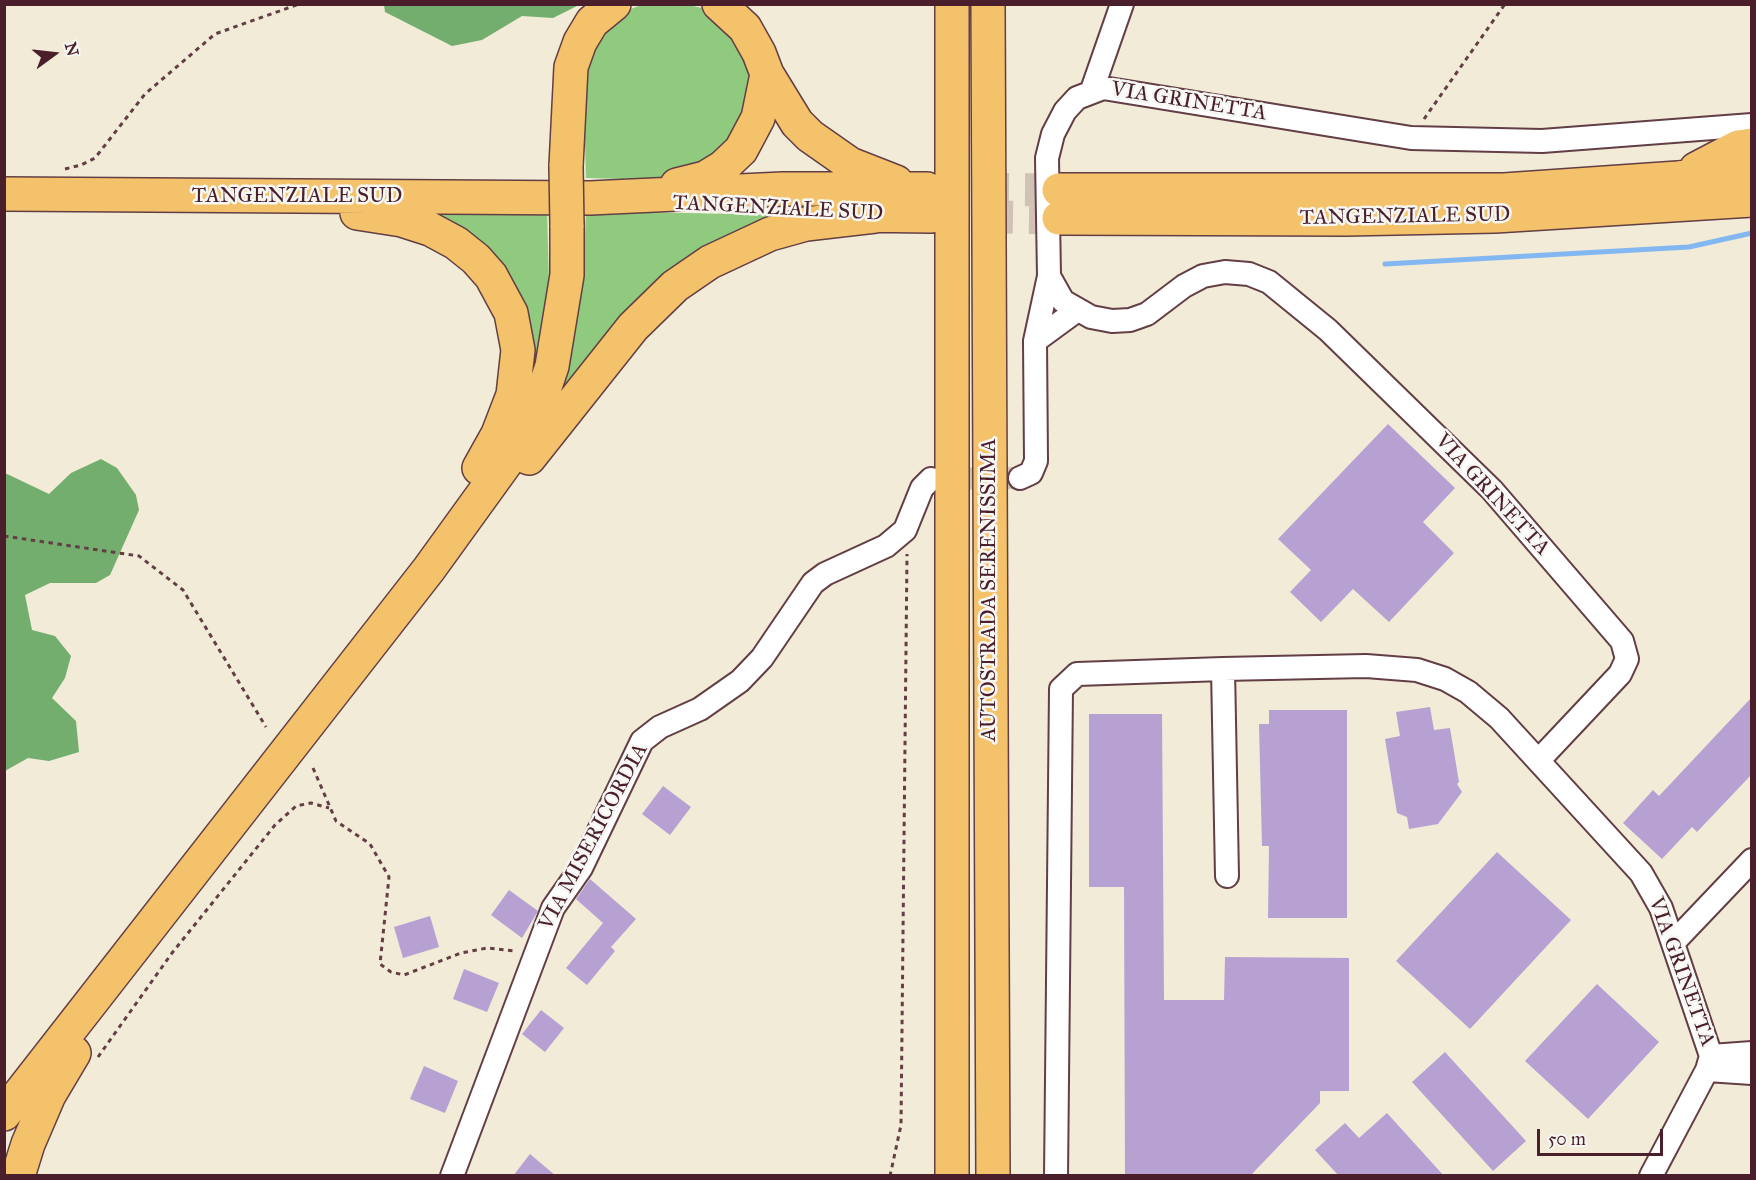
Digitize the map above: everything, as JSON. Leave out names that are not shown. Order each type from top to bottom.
[{"type":"highway","points":[[4,1114],[429,569],[515,450],[539,405],[552,366],[561,322],[567,275],[566,166],[571,68],[580,42],[592,22],[614,4]]},
{"type":"highway","points":[[719,4],[745,28],[759,53],[767,74],[797,123],[826,150],[850,164],[892,181],[929,202]]},
{"type":"highway","name":"AUTOSTRADA SERENISSIMA","points":[[951,4],[952,1176]]},
{"type":"highway","name":"AUTOSTRADA SERENISSIMA","points":[[988,4],[993,1176]]},
{"type":"highway","points":[[590,198],[680,185],[705,178],[723,167],[741,150],[750,135],[758,118],[767,74]]},
{"type":"highway","points":[[1678,178],[1738,147],[1752,145]]},
{"type":"highway","name":"TANGENZIALE SUD","points":[[1752,169],[1678,178],[1504,190],[1059,204],[1346,219],[1495,216],[1642,209],[1752,200]]},
{"type":"highway","name":"TANGENZIALE SUD","points":[[4,194],[590,198],[783,189],[929,202]]},
{"type":"highway","points":[[191,196],[244,209],[368,213],[402,220],[430,229],[456,243],[476,259],[491,276],[511,313],[516,333],[518,372],[513,395],[498,434],[484,460],[430,534],[429,569]]},
{"type":"highway","name":"TANGENZIALE SUD","points":[[590,198],[875,216],[929,202]]},
{"type":"highway","points":[[429,569],[457,554],[589,379],[633,327],[675,286],[710,262],[770,234],[806,224],[875,216]]},
{"type":"highway","points":[[18,1176],[27,1144],[49,1095],[68,1061],[99,1015],[180,909],[205,855]]},
{"type":"street","points":[[1092,90],[1122,4]]},
{"type":"street","name":"VIA GRINETTA","points":[[1539,760],[1620,674],[1627,659],[1625,646],[1492,490],[1300,304],[1269,282],[1249,274],[1225,272],[1203,276],[1184,286],[1147,314],[1130,320],[1112,321],[1076,311],[1063,301],[1049,276],[1047,158],[1053,134],[1065,111],[1077,98],[1092,90],[1103,88],[1411,138],[1542,141],[1752,125]]},
{"type":"street","points":[[1678,178],[1752,159]]},
{"type":"street","points":[[1642,209],[1695,219],[1752,214]]},
{"type":"street","points":[[1020,478],[1031,473],[1036,461],[1035,341],[1049,276]]},
{"type":"street","points":[[1035,341],[1076,311]]},
{"type":"street","name":"VIA MISERICORDIA","points":[[452,1176],[553,908],[581,868],[642,741],[660,727],[700,709],[740,681],[762,658],[813,583],[825,574],[877,551],[900,536],[909,523],[922,488],[931,479]]},
{"type":"street","name":"VIA GRINETTA","points":[[1056,1176],[1061,689],[1077,674],[1366,666],[1417,670],[1445,679],[1468,692],[1499,718],[1641,873],[1661,908],[1709,1063],[1651,1176]]},
{"type":"street","points":[[1223,669],[1227,876]]},
{"type":"street","points":[[1673,943],[1752,860]]},
{"type":"street","points":[[1709,1063],[1752,1053]]},
{"type":"street","points":[[1709,1063],[1752,1073]]},
{"type":"path","points":[[55,171],[81,165],[95,158],[145,94],[215,34],[299,4]]},
{"type":"path","points":[[1411,138],[1505,4]]},
{"type":"path","points":[[4,536],[139,556],[183,590],[266,727]]},
{"type":"path","points":[[890,1176],[901,1125],[907,552],[900,536]]},
{"type":"path","points":[[313,768],[336,821],[370,844],[388,877],[380,964],[391,972],[404,975],[461,953],[487,948],[536,952]]},
{"type":"path","points":[[96,1061],[117,1026],[172,953],[275,825],[296,806],[311,803],[329,808]]},
{"type":"green space","points":[[384,4],[579,5],[553,18],[522,16],[482,40],[452,46],[385,12]]},
{"type":"green space","points":[[644,4],[689,5],[702,8],[724,21],[755,79],[729,153],[663,180],[586,178],[583,76],[594,39],[628,10]]},
{"type":"green space","points":[[409,209],[547,211],[549,284],[533,385],[518,311]]},
{"type":"green space","points":[[586,211],[785,215],[761,227],[551,409],[571,347],[578,311],[579,285],[583,283]]},
{"type":"green space","points":[[101,459],[117,468],[136,495],[139,510],[110,575],[96,583],[50,583],[25,595],[32,630],[55,636],[71,656],[65,678],[52,698],[76,721],[79,752],[49,761],[28,758],[5,771],[5,473],[49,494],[71,473]]},
{"type":"building","points":[[1388,424],[1455,488],[1423,522],[1454,553],[1389,622],[1353,589],[1321,622],[1290,592],[1311,570],[1278,539]]},
{"type":"building","points":[[1752,697],[1752,774],[1697,832],[1692,827],[1662,859],[1623,823],[1653,790],[1659,796]]},
{"type":"building","points":[[1430,707],[1434,730],[1450,728],[1459,782],[1457,784],[1462,792],[1438,824],[1409,829],[1407,817],[1397,813],[1385,739],[1400,736],[1396,712]]},
{"type":"building","points":[[1269,710],[1347,710],[1347,918],[1268,918],[1269,846],[1262,846],[1259,724],[1269,724]]},
{"type":"building","points":[[1089,714],[1162,714],[1164,1000],[1224,1000],[1225,957],[1349,958],[1349,1091],[1320,1091],[1320,1103],[1250,1176],[1125,1176],[1124,887],[1089,887]]},
{"type":"building","points":[[663,786],[691,807],[670,835],[642,814]]},
{"type":"building","points":[[1497,852],[1571,920],[1470,1029],[1396,961]]},
{"type":"building","points":[[590,879],[636,919],[611,947],[615,951],[587,985],[566,968],[603,923],[576,899]]},
{"type":"building","points":[[509,890],[538,911],[522,938],[491,915]]},
{"type":"building","points":[[430,916],[439,947],[403,958],[394,927]]},
{"type":"building","points":[[464,969],[499,983],[487,1012],[453,999]]},
{"type":"building","points":[[1597,984],[1659,1042],[1588,1119],[1525,1061]]},
{"type":"building","points":[[541,1010],[564,1028],[545,1052],[522,1034]]},
{"type":"building","points":[[1445,1052],[1526,1141],[1493,1171],[1412,1082]]},
{"type":"building","points":[[424,1066],[458,1081],[445,1113],[410,1099]]},
{"type":"building","points":[[1387,1113],[1444,1176],[1339,1176],[1315,1150],[1345,1123],[1359,1138]]},
{"type":"building","points":[[530,1154],[556,1176],[513,1176]]},
{"type":"waterway","points":[[1385,264],[1689,247],[1752,233]]},
{"type":"tunnel","points":[[927,189],[1059,190]]},
{"type":"tunnel","points":[[931,216],[1059,218]]},
{"type":"tunnel","points":[[937,479],[1020,478]]}]
